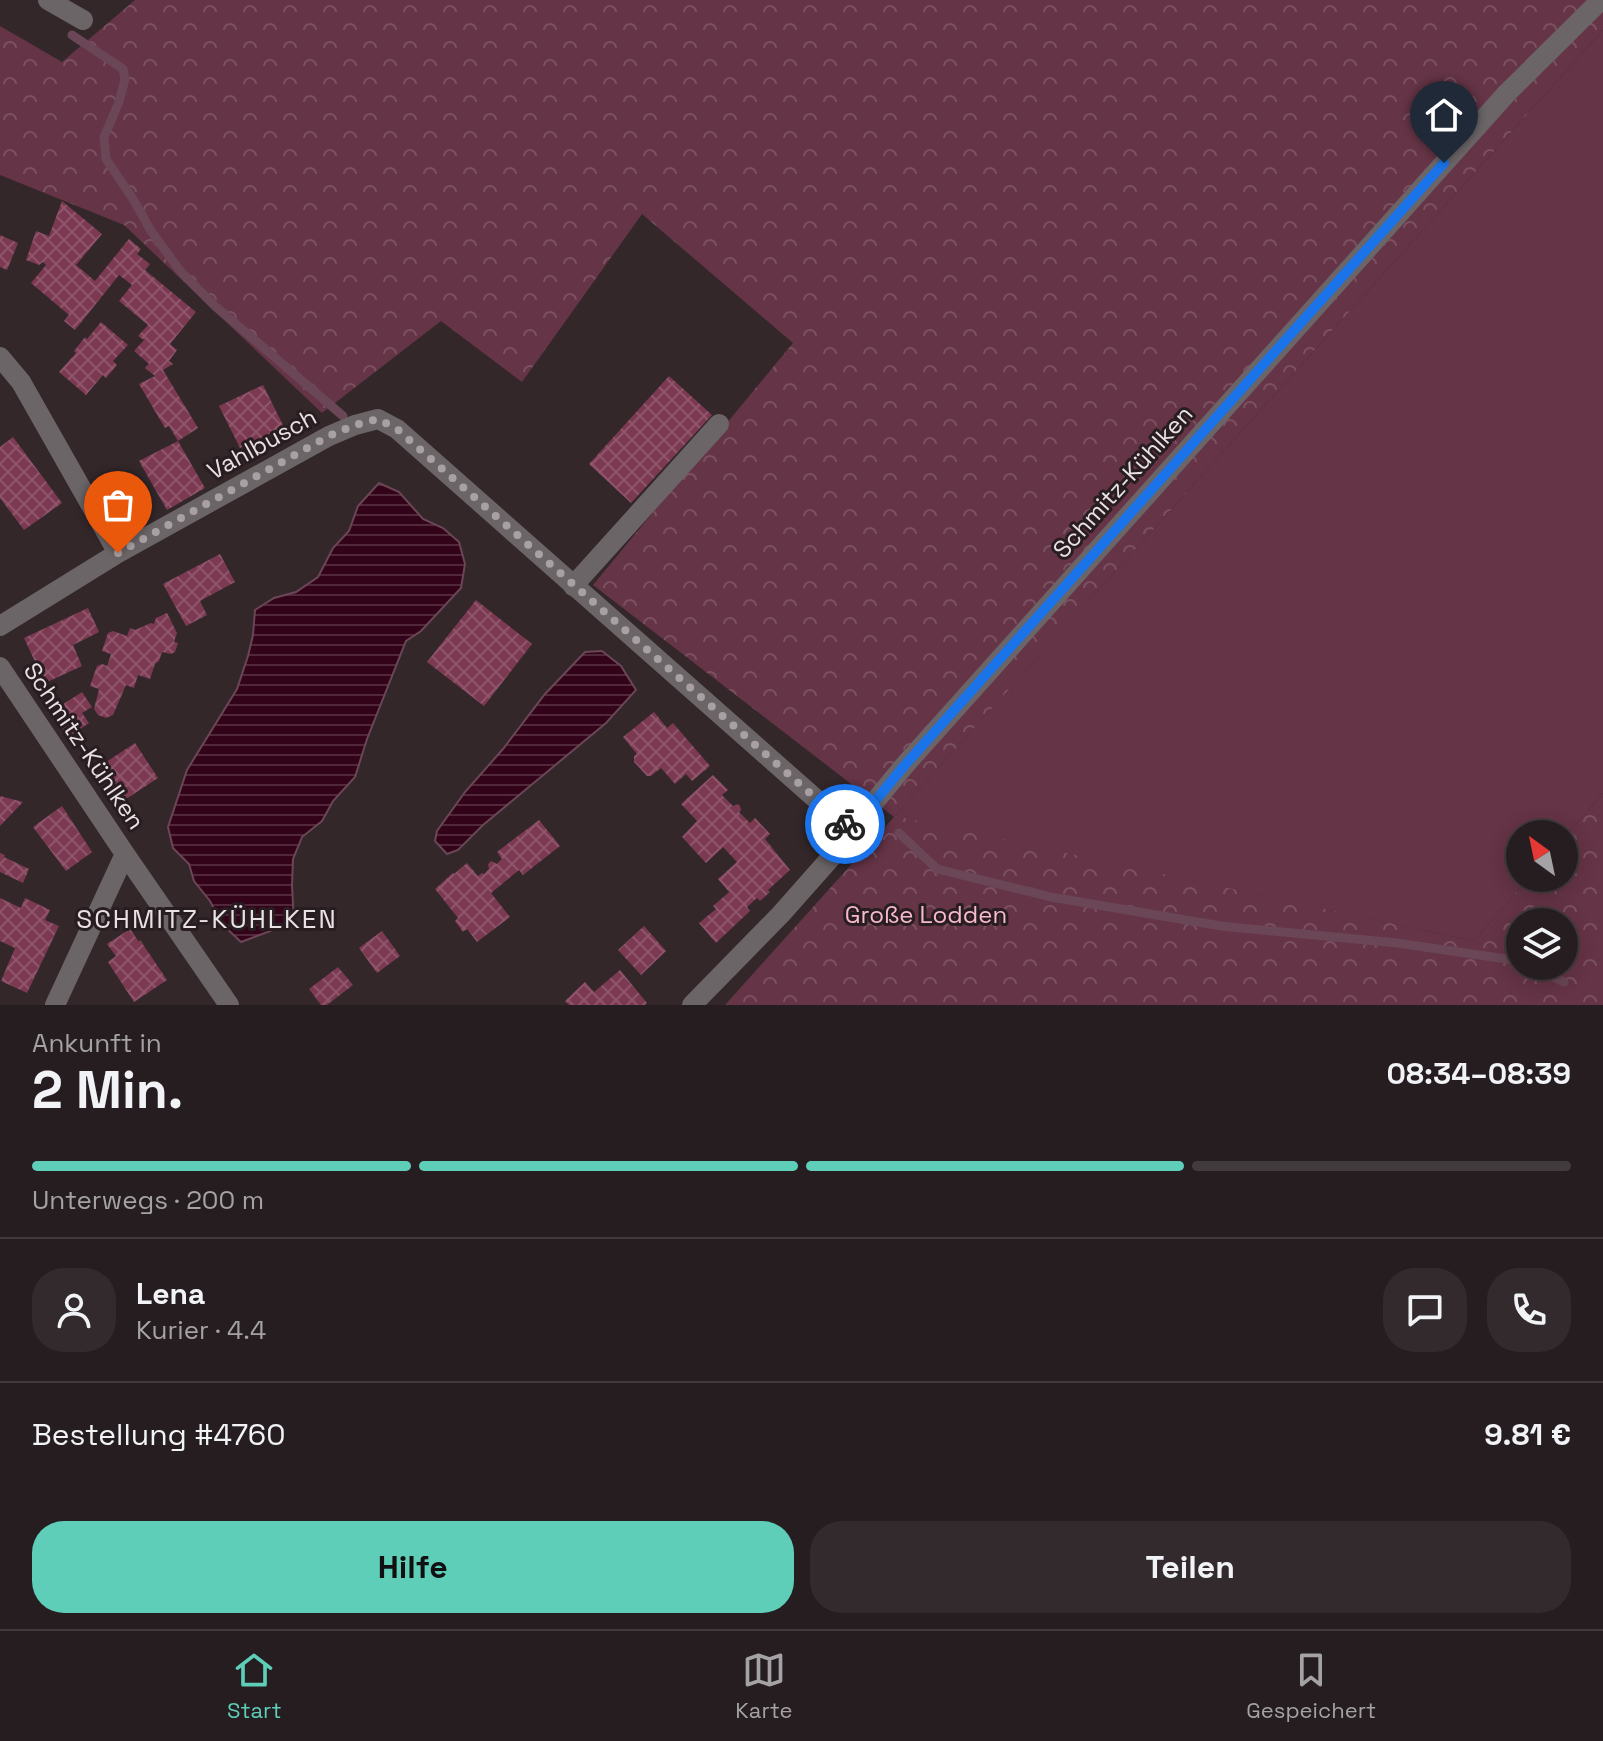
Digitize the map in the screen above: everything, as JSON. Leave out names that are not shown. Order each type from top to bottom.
[{"type":"street","points":[[48,0],[83,20]]},
{"type":"street","name":"Schmitz-Kühlken","points":[[692,1005],[781,914],[843,844],[851,830],[915,754],[1507,93],[1601,0]]},
{"type":"street","points":[[0,357],[21,382],[118,553]]},
{"type":"street","name":"Vahlbusch","points":[[0,626],[118,553],[329,436],[378,419],[397,429],[851,830]]},
{"type":"street","points":[[573,586],[719,424]]},
{"type":"street","name":"Schmitz-Kühlken","points":[[0,667],[229,1005]]},
{"type":"street","name":"Schmitz-Kühlken","points":[[55,1005],[125,854]]},
{"type":"green space","name":"Große Lodden","points":[[135,0],[1603,0],[1603,30],[895,816],[1474,941],[1517,892],[1578,892],[1578,822],[1603,793],[1603,1005],[725,1005],[894,817],[593,585],[793,343],[642,214],[522,382],[441,321],[322,413],[124,225],[0,175],[0,26],[62,62]]},
{"type":"green space","points":[[1603,30],[1603,793],[1578,822],[1506,820],[1506,892],[1517,892],[1474,941],[894,817]]},
{"type":"shaded area","points":[[379,483],[399,492],[423,519],[443,528],[459,542],[465,564],[461,588],[421,631],[406,641],[355,777],[333,801],[322,821],[302,837],[293,859],[294,923],[289,930],[278,928],[241,942],[222,924],[210,901],[194,881],[189,864],[173,848],[168,827],[187,770],[237,689],[253,635],[255,610],[274,598],[296,592],[318,577],[333,548],[349,531],[358,506]]},
{"type":"shaded area","points":[[602,651],[621,666],[636,690],[606,723],[483,825],[458,850],[447,854],[435,841],[437,831],[465,792],[545,694],[585,652]]},
{"type":"building","points":[[62,201],[102,234],[76,265],[95,281],[129,239],[141,249],[137,254],[150,264],[145,270],[196,312],[170,344],[177,350],[169,361],[173,364],[163,370],[198,428],[178,441],[169,426],[165,428],[139,384],[155,376],[145,368],[149,364],[134,351],[144,340],[138,336],[148,325],[119,301],[132,285],[119,275],[75,330],[64,321],[69,315],[31,283],[46,265],[26,260],[36,231],[49,236]]},
{"type":"building","points":[[0,235],[18,243],[7,270],[0,267]]},
{"type":"building","points":[[101,322],[128,345],[113,361],[117,365],[106,378],[103,375],[86,395],[59,372],[85,337],[87,339]]},
{"type":"building","points":[[669,376],[712,415],[631,503],[589,464]]},
{"type":"building","points":[[263,385],[284,427],[240,448],[219,406]]},
{"type":"building","points":[[13,437],[62,503],[24,530],[0,498],[0,447]]},
{"type":"building","points":[[178,441],[205,488],[167,510],[139,461]]},
{"type":"building","points":[[128,501],[140,523],[125,531],[113,509]]},
{"type":"building","points":[[220,554],[235,582],[200,601],[207,615],[186,626],[163,584]]},
{"type":"building","points":[[476,600],[532,644],[484,706],[427,662]]},
{"type":"building","points":[[88,608],[99,632],[73,645],[82,666],[45,683],[24,638]]},
{"type":"building","points":[[167,613],[177,633],[175,652],[162,652],[150,679],[138,675],[134,688],[126,685],[113,715],[106,718],[98,715],[94,709],[99,689],[90,686],[97,666],[107,666],[111,654],[102,651],[108,633],[113,631],[127,636],[130,628],[135,630],[154,624],[156,618]]},
{"type":"building","points":[[82,692],[92,707],[82,713],[89,723],[68,737],[51,712]]},
{"type":"building","points":[[654,712],[667,728],[673,723],[710,766],[692,781],[686,774],[675,784],[661,768],[647,776],[634,762],[637,754],[623,737]]},
{"type":"building","points":[[135,743],[158,778],[123,801],[100,766]]},
{"type":"building","points":[[713,775],[728,790],[722,795],[733,806],[740,806],[739,812],[750,823],[755,818],[770,834],[765,839],[790,870],[760,901],[757,898],[747,907],[750,911],[716,943],[699,923],[716,909],[713,906],[729,892],[718,879],[737,862],[723,847],[706,863],[682,837],[697,821],[681,804]]},
{"type":"building","points":[[0,796],[23,802],[0,826]]},
{"type":"building","points":[[62,806],[92,852],[66,871],[33,827]]},
{"type":"building","points":[[539,820],[560,846],[523,875],[519,870],[491,893],[510,917],[477,942],[467,929],[463,932],[455,921],[458,918],[435,889],[467,863],[478,876],[484,874],[491,861],[497,864],[502,859],[497,852]]},
{"type":"building","points":[[0,853],[29,869],[23,883],[0,872]]},
{"type":"building","points":[[0,898],[21,908],[25,898],[50,910],[45,920],[59,926],[27,993],[1,981],[15,948],[0,941]]},
{"type":"building","points":[[644,926],[666,951],[641,975],[618,950]]},
{"type":"building","points":[[130,929],[167,980],[134,1002],[108,962],[116,956],[107,944]]},
{"type":"building","points":[[382,931],[400,956],[377,973],[359,948]]},
{"type":"building","points":[[338,967],[353,985],[327,1005],[321,1005],[309,989]]},
{"type":"building","points":[[620,970],[647,1003],[645,1005],[569,1005],[565,1001],[585,982],[594,992]]},
{"type":"waterway","points":[[72,35],[123,69],[125,79],[119,102],[104,137],[106,159],[151,231],[181,272],[215,306],[343,416]]},
{"type":"waterway","points":[[899,833],[937,869],[1051,897],[1221,926],[1397,943],[1506,959]]},
{"type":"waterway","points":[[1560,980],[1564,982]]},
{"type":"way so far","points":[[118,553],[329,436],[378,419],[397,429],[845,824]]},
{"type":"district","name":"SCHMITZ-KÜHLKEN","points":[[207,919]]},
{"type":"route","points":[[845,824],[851,830],[904,766],[1444,163]]}]
